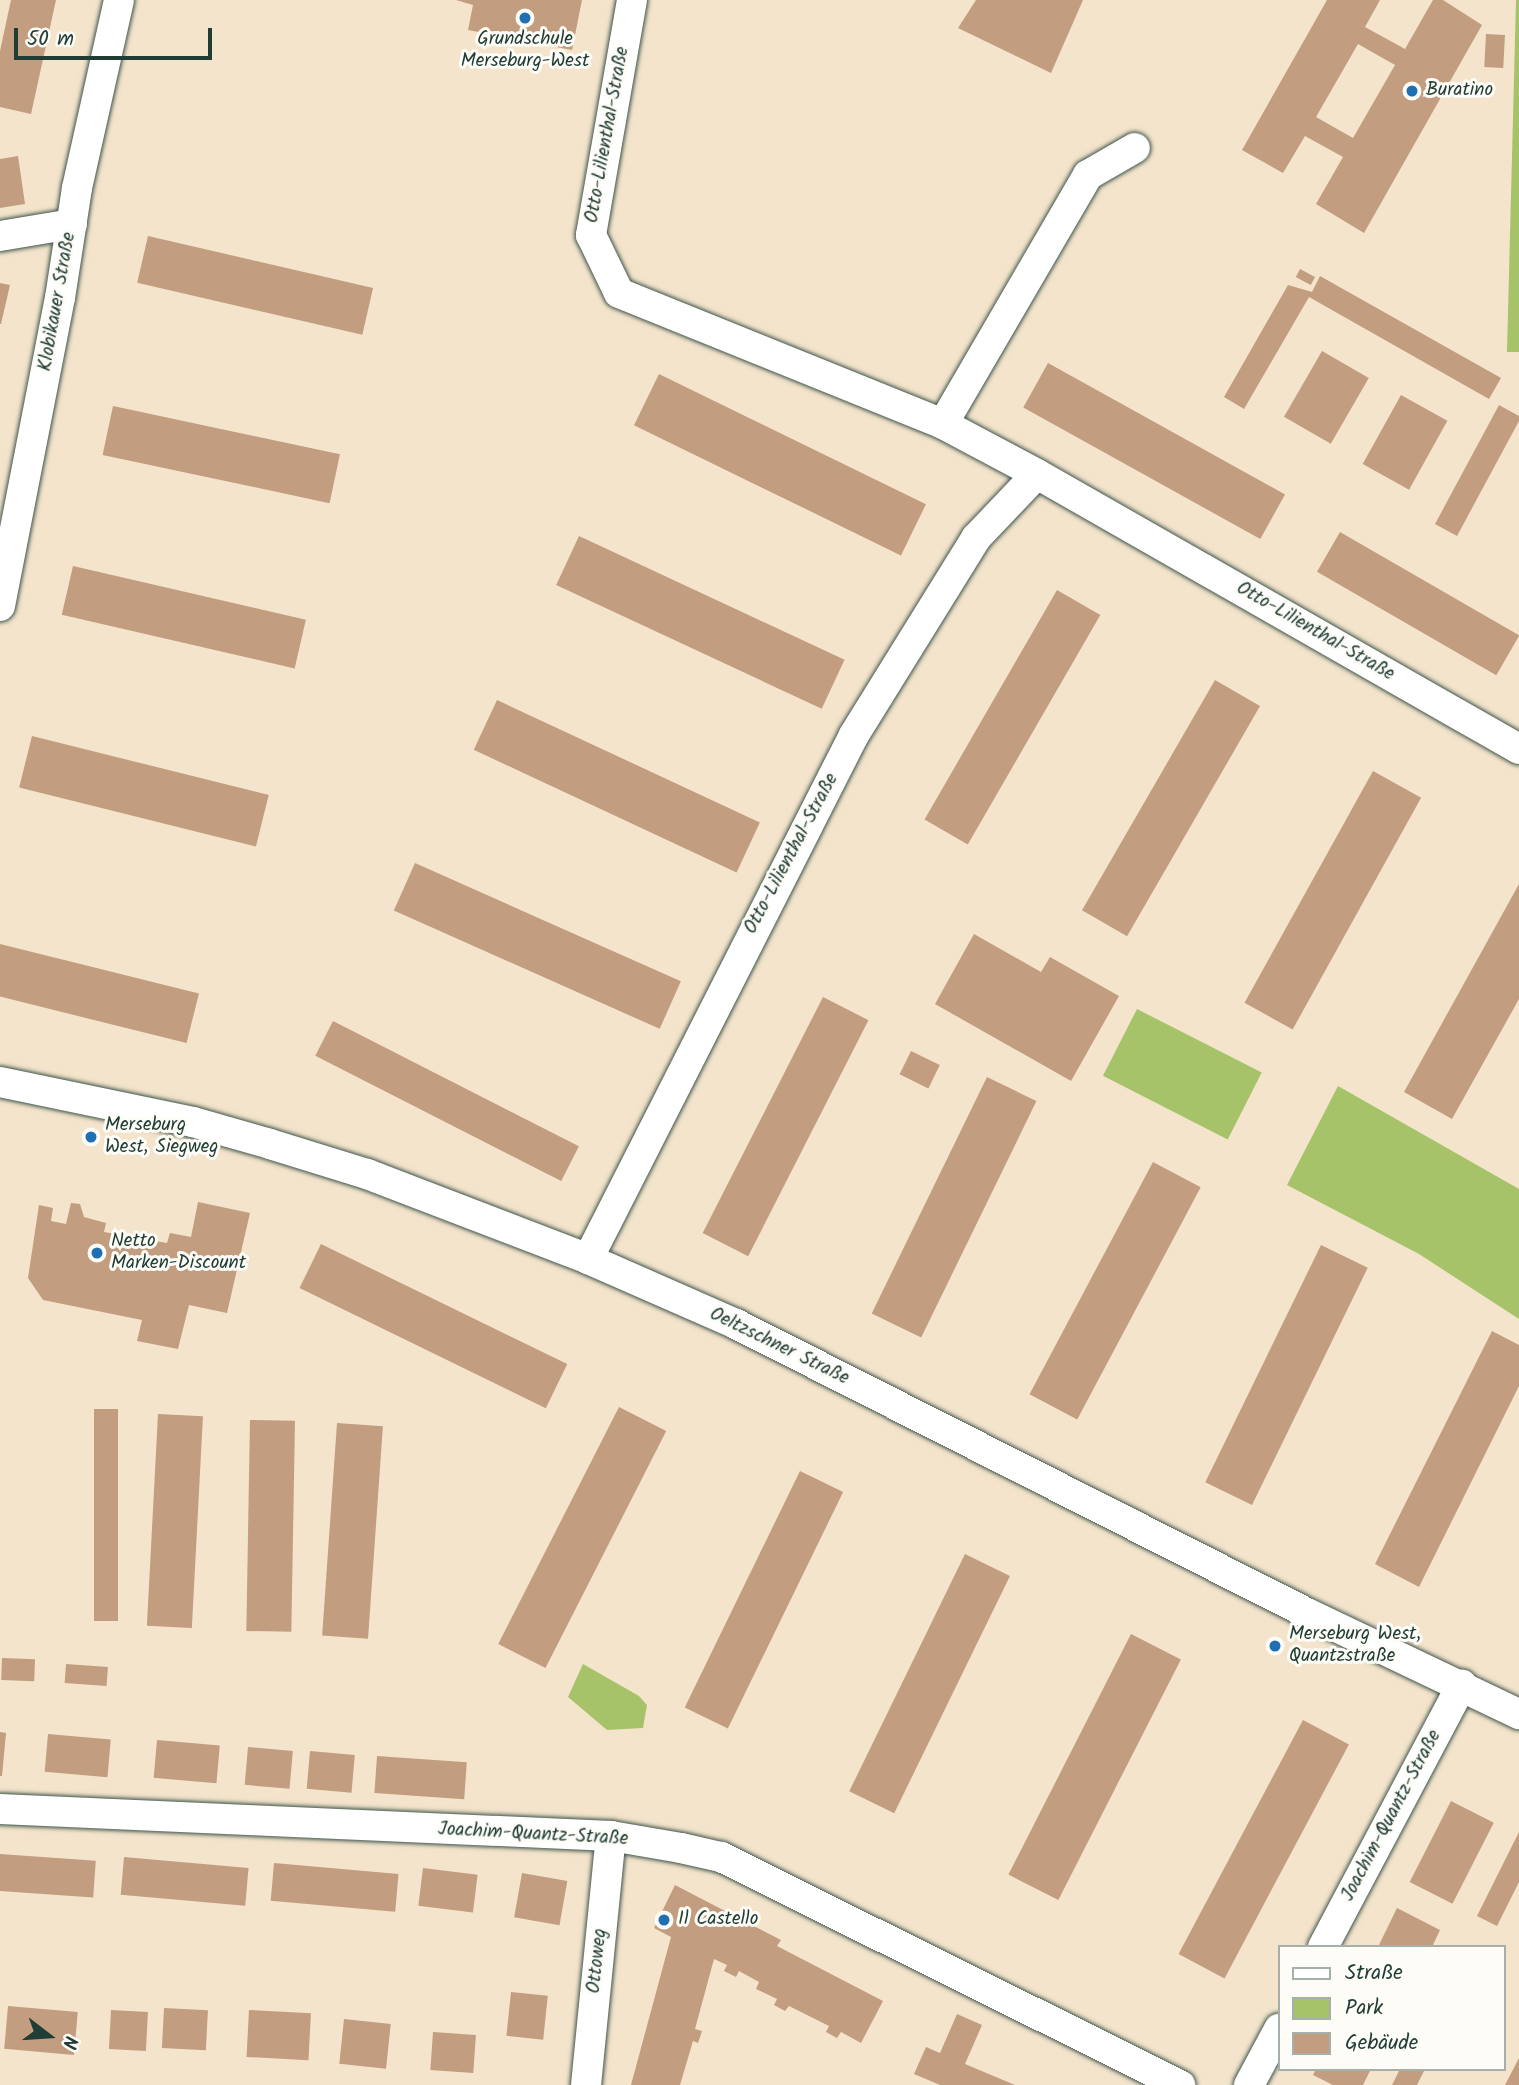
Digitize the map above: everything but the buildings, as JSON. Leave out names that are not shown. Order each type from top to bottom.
[{"type":"street","name":"Klobikauer Straße","points":[[0,606],[72,224],[119,0]]},
{"type":"street","name":"Otto-Lilienthal-Straße","points":[[632,0],[591,235],[619,293],[943,425],[1037,474],[1519,749]]},
{"type":"street","points":[[943,425],[1088,175],[1135,148]]},
{"type":"street","points":[[0,236],[72,224]]},
{"type":"street","name":"Otto-Lilienthal-Straße","points":[[588,1259],[683,1063],[854,735],[976,538],[1037,474]]},
{"type":"street","name":"Oeltzschner Straße","points":[[0,1082],[246,1137],[367,1174],[588,1259],[736,1324],[1307,1613],[1519,1714]]},
{"type":"street","name":"Joachim-Quantz-Straße","points":[[1323,1945],[1462,1685]]},
{"type":"street","name":"Joachim-Quantz-Straße","points":[[0,1808],[611,1836],[721,1857],[1180,2085]]},
{"type":"street","name":"Ottoweg","points":[[586,2085],[611,1836]]},
{"type":"street","points":[[1249,2085],[1278,2031]]},
{"type":"green space","points":[[1516,0],[1519,0],[1519,352],[1507,352]]},
{"type":"green space","points":[[1137,1009],[1262,1073],[1228,1139],[1103,1076]]},
{"type":"green space","points":[[1338,1086],[1519,1189],[1519,1319],[1419,1254],[1287,1185]]},
{"type":"green space","points":[[583,1664],[639,1696],[647,1705],[643,1728],[607,1730],[568,1697]]},
{"type":"place","name":"Grundschule Merseburg-West","points":[[525,18]]},
{"type":"place","name":"Buratino","points":[[1412,91]]},
{"type":"place","name":"Merseburg West, Siegweg","points":[[91,1137]]},
{"type":"place","name":"Netto Marken-Discount","points":[[97,1253]]},
{"type":"place","name":"Merseburg West, Quantzstraße","points":[[1275,1646]]},
{"type":"place","name":"Il Castello","points":[[664,1920]]}]
